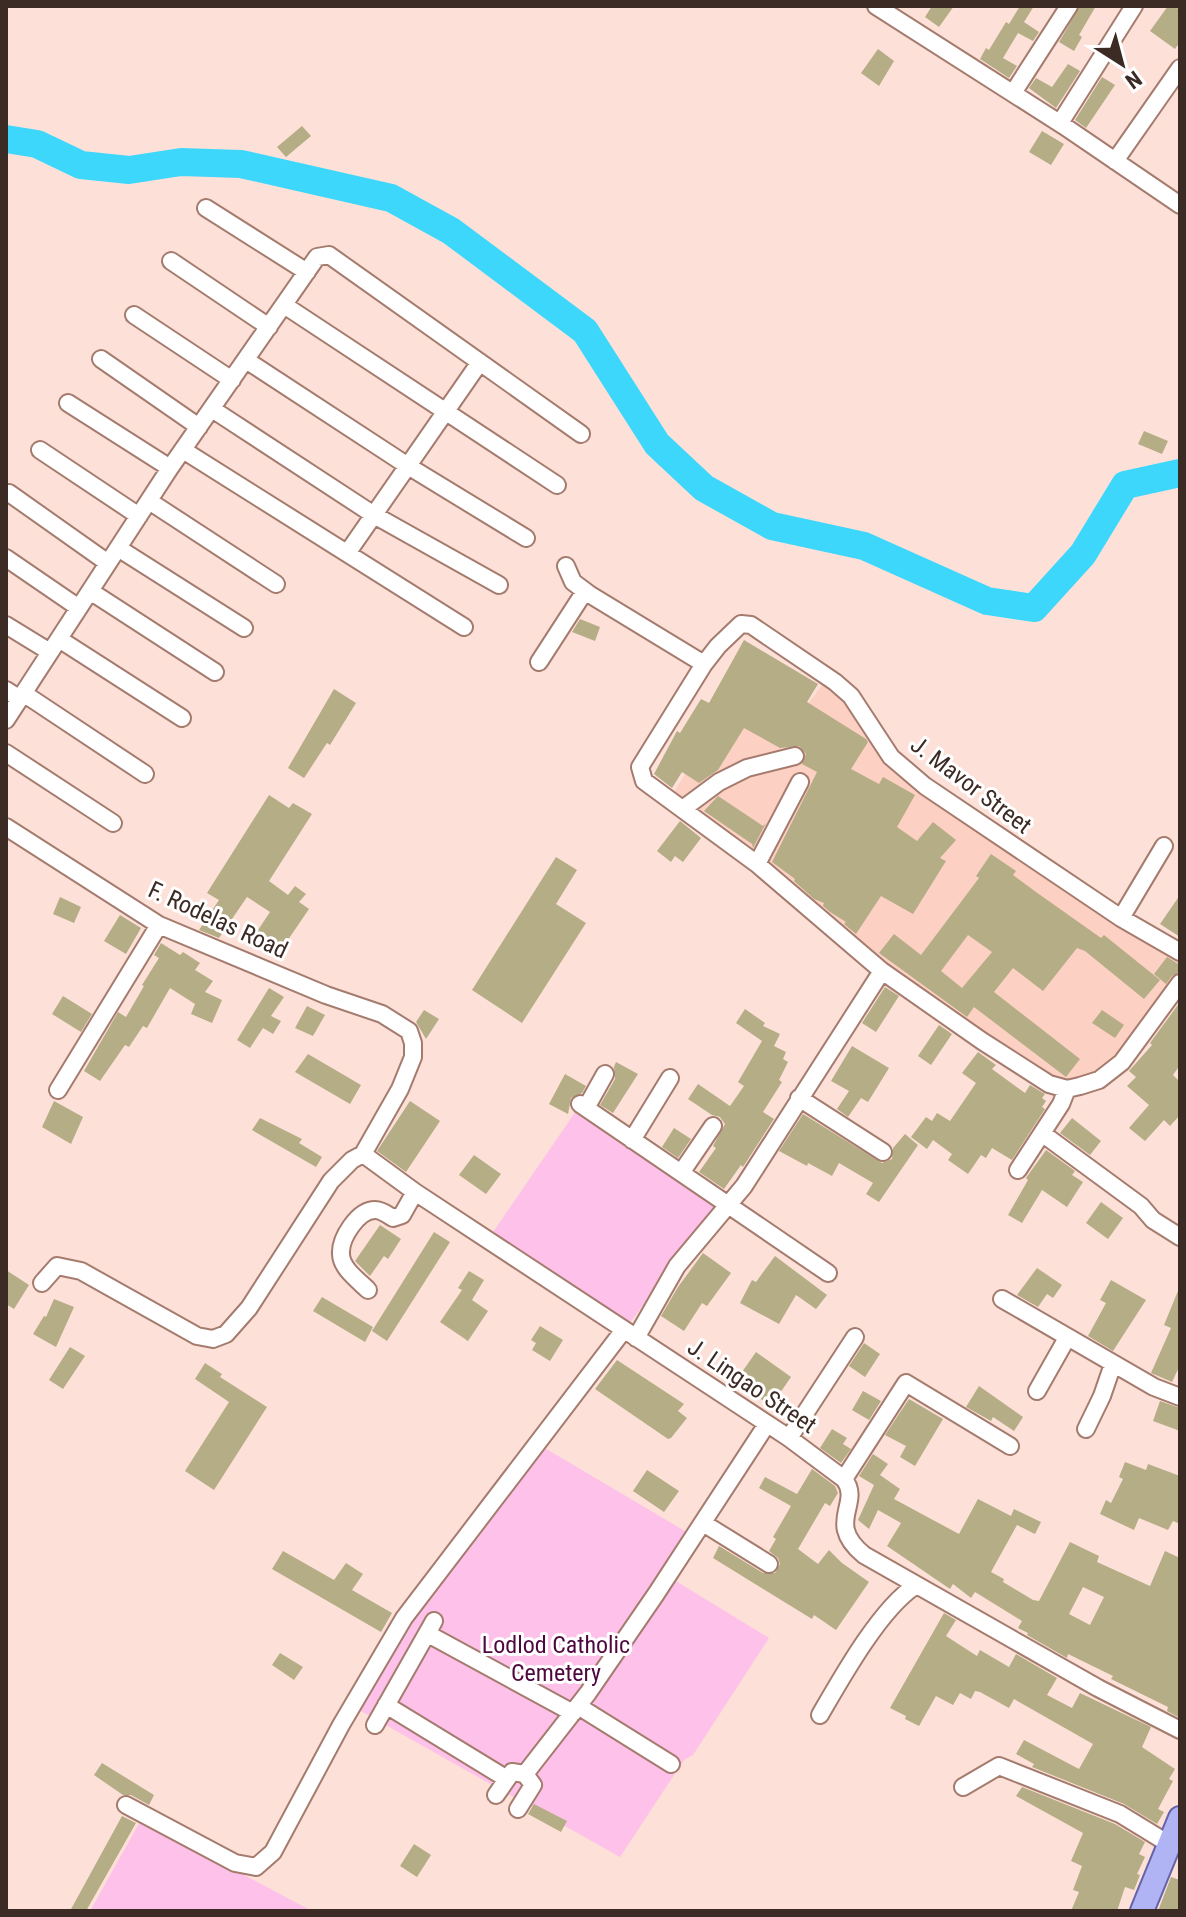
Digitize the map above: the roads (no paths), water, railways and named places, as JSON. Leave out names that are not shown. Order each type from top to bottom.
[{"type":"main road","points":[[1142,1911],[1180,1818]]},
{"type":"street","points":[[876,6],[1060,123],[1180,205]]},
{"type":"street","points":[[1013,93],[1069,6]]},
{"type":"street","points":[[1060,123],[1134,6]]},
{"type":"street","points":[[1115,161],[1180,68]]},
{"type":"street","points":[[206,208],[307,272]]},
{"type":"street","points":[[6,720],[16,694],[55,645],[170,468],[317,257],[329,255],[581,434]]},
{"type":"street","points":[[171,261],[269,327]]},
{"type":"street","points":[[284,305],[557,485]]},
{"type":"street","points":[[134,315],[232,380]]},
{"type":"street","points":[[101,359],[199,427]]},
{"type":"street","points":[[246,360],[408,466],[526,538]]},
{"type":"street","points":[[348,552],[480,362]]},
{"type":"street","points":[[68,403],[170,468]]},
{"type":"street","points":[[212,409],[374,515],[499,585]]},
{"type":"street","points":[[40,450],[139,516]]},
{"type":"street","points":[[183,450],[464,627]]},
{"type":"street","points":[[9,493],[108,563]]},
{"type":"street","points":[[149,501],[276,584]]},
{"type":"street","points":[[118,548],[244,628]]},
{"type":"street","points":[[6,558],[79,608]]},
{"type":"street","points":[[566,566],[573,582],[585,591],[704,664]]},
{"type":"street","points":[[90,591],[215,672]]},
{"type":"street","points":[[539,662],[585,591]]},
{"type":"street","name":"J. Mavor Street","points":[[684,808],[644,781],[640,767],[718,646],[741,624],[751,625],[851,696],[891,757],[925,786],[1121,918],[1180,952]]},
{"type":"street","points":[[6,625],[55,645],[182,718]]},
{"type":"street","points":[[16,694],[145,774]]},
{"type":"street","points":[[6,753],[113,823]]},
{"type":"street","points":[[795,756],[747,768],[719,782],[684,808],[757,864],[828,928],[882,971],[1035,1076],[1067,1089],[1099,1080],[1113,1071],[1180,983]]},
{"type":"street","points":[[757,864],[800,782]]},
{"type":"street","name":"F. Rodelas Road","points":[[6,827],[159,925],[326,995],[382,1014],[409,1031],[413,1057],[400,1089],[363,1154]]},
{"type":"street","points":[[1121,918],[1164,846]]},
{"type":"street","points":[[58,1090],[159,925]]},
{"type":"street","points":[[126,1805],[235,1863],[256,1867],[266,1861],[404,1618],[630,1334],[677,1266],[744,1186],[882,971]]},
{"type":"street","points":[[605,1074],[583,1106],[828,1273]]},
{"type":"street","points":[[632,1140],[670,1078]]},
{"type":"street","points":[[1018,1170],[1043,1134],[1067,1089]]},
{"type":"street","points":[[799,1098],[883,1152]]},
{"type":"street","points":[[681,1173],[713,1126]]},
{"type":"street","points":[[1043,1134],[1141,1206],[1153,1220],[1180,1237]]},
{"type":"street","points":[[42,1283],[57,1266],[81,1271],[197,1336],[213,1339],[226,1334],[249,1308],[331,1181],[352,1160],[363,1154]]},
{"type":"street","name":"J. Lingao Street","points":[[363,1154],[415,1192],[789,1438],[844,1479]]},
{"type":"street","points":[[368,1290],[344,1265],[341,1252],[346,1235],[369,1211],[379,1210],[393,1218],[402,1215],[415,1192]]},
{"type":"street","points":[[1002,1299],[1154,1387],[1180,1397]]},
{"type":"street","points":[[789,1438],[855,1337]]},
{"type":"street","points":[[1037,1391],[1067,1338]]},
{"type":"street","points":[[1086,1429],[1113,1364]]},
{"type":"street","points":[[1010,1446],[906,1383],[844,1479],[849,1494],[845,1534],[851,1545],[915,1586],[1180,1730]]},
{"type":"street","points":[[525,1774],[575,1710],[767,1424]]},
{"type":"street","points":[[703,1523],[769,1564]]},
{"type":"street","points":[[820,1715],[884,1617],[902,1594],[915,1586]]},
{"type":"street","points":[[375,1725],[431,1627],[671,1764]]},
{"type":"street","points":[[386,1705],[507,1779]]},
{"type":"street","points":[[963,1787],[999,1766],[1120,1814],[1169,1844]]},
{"type":"street","points":[[496,1795],[512,1772],[525,1774],[533,1785],[518,1809]]},
{"type":"waterway","points":[[6,139],[37,144],[81,165],[129,170],[181,162],[241,164],[391,198],[451,231],[585,331],[657,444],[704,488],[772,526],[864,546],[987,601],[1034,608],[1083,554],[1125,485],[1180,473]]},
{"type":"park label","name":"Lodlod Catholic Cemetery","points":[[556,1659]]}]
